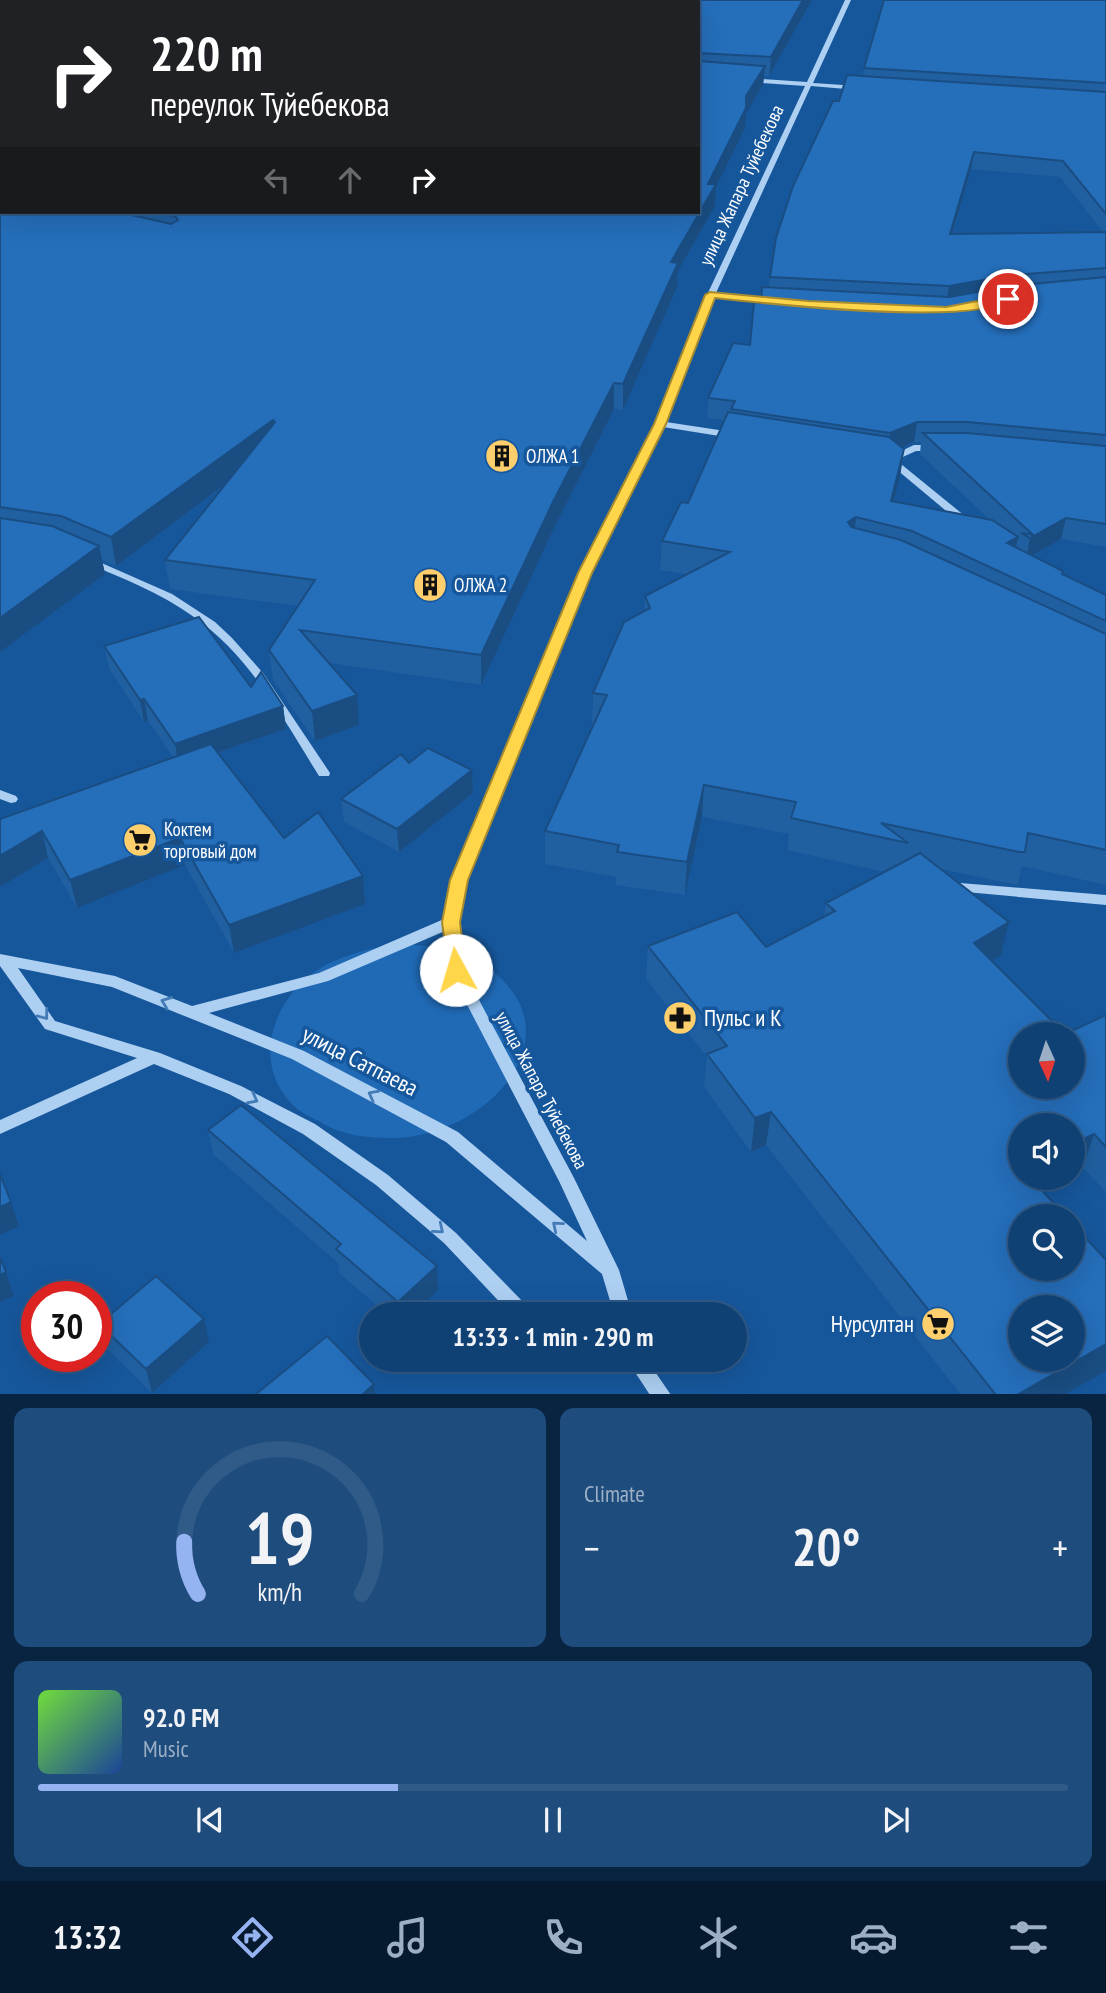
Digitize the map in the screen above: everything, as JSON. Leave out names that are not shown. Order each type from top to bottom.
[{"type":"street","name":"улица Жапара Туйебекова","points":[[610,1270],[566,1178],[456,970],[451,922],[459,880],[585,573],[660,424],[710,295],[848,0]]},
{"type":"street","points":[[740,80],[863,89]]},
{"type":"street","points":[[710,295],[780,301]]},
{"type":"street","points":[[660,424],[741,436]]},
{"type":"street","points":[[889,459],[914,447],[952,448]]},
{"type":"street","points":[[876,457],[889,459],[974,529]]},
{"type":"street","points":[[73,554],[141,583],[211,624],[268,686],[324,773]]},
{"type":"street","points":[[960,888],[1106,900]]},
{"type":"street","points":[[192,1012],[323,977],[451,922]]},
{"type":"street","name":"улица Сатпаева","points":[[2,959],[115,982],[298,1055],[452,1137],[610,1270]]},
{"type":"street","name":"улица Сатпаева","points":[[2,959],[50,1025],[154,1057],[236,1090],[309,1129],[382,1180],[440,1229],[511,1302]]},
{"type":"street","points":[[0,1127],[154,1057]]},
{"type":"street","points":[[610,1270],[619,1302]]},
{"type":"street","points":[[642,1372],[661,1394]]},
{"type":"shaded area","points":[[399,944],[448,950],[476,960],[508,986],[524,1015],[525,1044],[514,1072],[493,1098],[465,1118],[431,1132],[395,1138],[346,1133],[301,1112],[281,1091],[273,1072],[270,1052],[273,1031],[291,994],[306,978],[342,958]]},
{"type":"building","points":[[700,0],[803,0],[771,57],[700,53]]},
{"type":"building","points":[[884,0],[1106,0],[1106,83],[864,68]]},
{"type":"building","points":[[700,61],[765,66],[746,96],[746,108],[708,184],[716,184],[700,212]]},
{"type":"building","points":[[847,75],[1106,92],[1106,214],[1063,161],[974,152],[950,234],[1106,232],[1106,268],[1011,275],[949,286],[770,277],[776,238],[793,186],[833,101],[839,101]]},
{"type":"building","points":[[0,214],[127,214],[171,224],[178,220],[165,214],[699,214],[671,262],[678,263],[623,384],[614,383],[553,502],[481,655],[300,630],[357,695],[312,711],[269,650],[315,580],[165,560],[275,422],[273,420],[111,537],[61,516],[0,507]]},
{"type":"building","points":[[1106,277],[1106,435],[968,422],[917,422],[890,433],[731,409],[735,401],[708,398],[733,343],[750,345],[754,302],[761,303],[762,287],[949,297],[1012,286]]},
{"type":"building","points":[[728,412],[889,437],[904,449],[891,501],[992,520],[1018,537],[1007,543],[1106,595],[1106,621],[912,531],[856,517],[848,522],[851,527],[901,540],[1106,634],[1106,850],[1028,833],[1025,852],[1019,852],[881,823],[908,843],[791,818],[796,802],[704,785],[687,862],[617,852],[619,845],[545,831],[607,695],[593,693],[624,622],[650,608],[645,596],[730,552],[662,541],[681,502],[688,503]]},
{"type":"building","points":[[923,433],[967,433],[1106,446],[1106,524],[1066,518],[1030,538],[1021,533],[1033,535]]},
{"type":"building","points":[[0,518],[52,526],[99,546],[0,618]]},
{"type":"building","points":[[199,617],[251,687],[261,672],[283,706],[175,744],[144,699],[140,700],[104,646]]},
{"type":"building","points":[[211,744],[284,838],[318,812],[363,876],[229,925],[180,838],[70,880],[42,831],[0,856],[0,819]]},
{"type":"building","points":[[428,748],[472,770],[397,829],[341,799],[401,754],[409,763]]},
{"type":"building","points":[[920,853],[1009,922],[974,943],[1053,1022],[1008,1022],[1008,1099],[1085,1099],[1085,1025],[1106,1015],[1106,1147],[1094,1134],[1085,1138],[1085,1113],[1008,1113],[1008,1190],[1041,1190],[1055,1204],[1008,1204],[1008,1281],[1085,1281],[1085,1237],[1106,1260],[1106,1344],[1085,1356],[1085,1295],[1008,1295],[1008,1372],[1057,1372],[1019,1394],[995,1394],[771,1112],[755,1118],[707,1054],[727,1046],[648,946],[737,912],[766,947],[835,911],[826,903]]},
{"type":"building","points":[[241,1105],[437,1266],[398,1302],[336,1249],[341,1244],[208,1130]]},
{"type":"building","points":[[0,1174],[11,1202],[0,1207]]},
{"type":"building","points":[[0,1257],[6,1272],[0,1275]]},
{"type":"building","points":[[156,1276],[204,1319],[146,1369],[112,1336],[112,1313]]},
{"type":"building","points":[[327,1336],[359,1369],[359,1372],[374,1384],[363,1394],[256,1394]]},
{"type":"place","name":"ОЛЖА 1","points":[[502,456]]},
{"type":"place","name":"ОЛЖА 2","points":[[430,585]]},
{"type":"place","name":"Коктем торговый дом","points":[[140,840]]},
{"type":"place","name":"Пульс и К","points":[[680,1018]]},
{"type":"place","name":"Нурсултан","points":[[938,1324]]},
{"type":"route","points":[[456,970],[451,922],[459,880],[585,573],[660,424],[710,295],[808,304],[946,310],[1008,299]]}]
